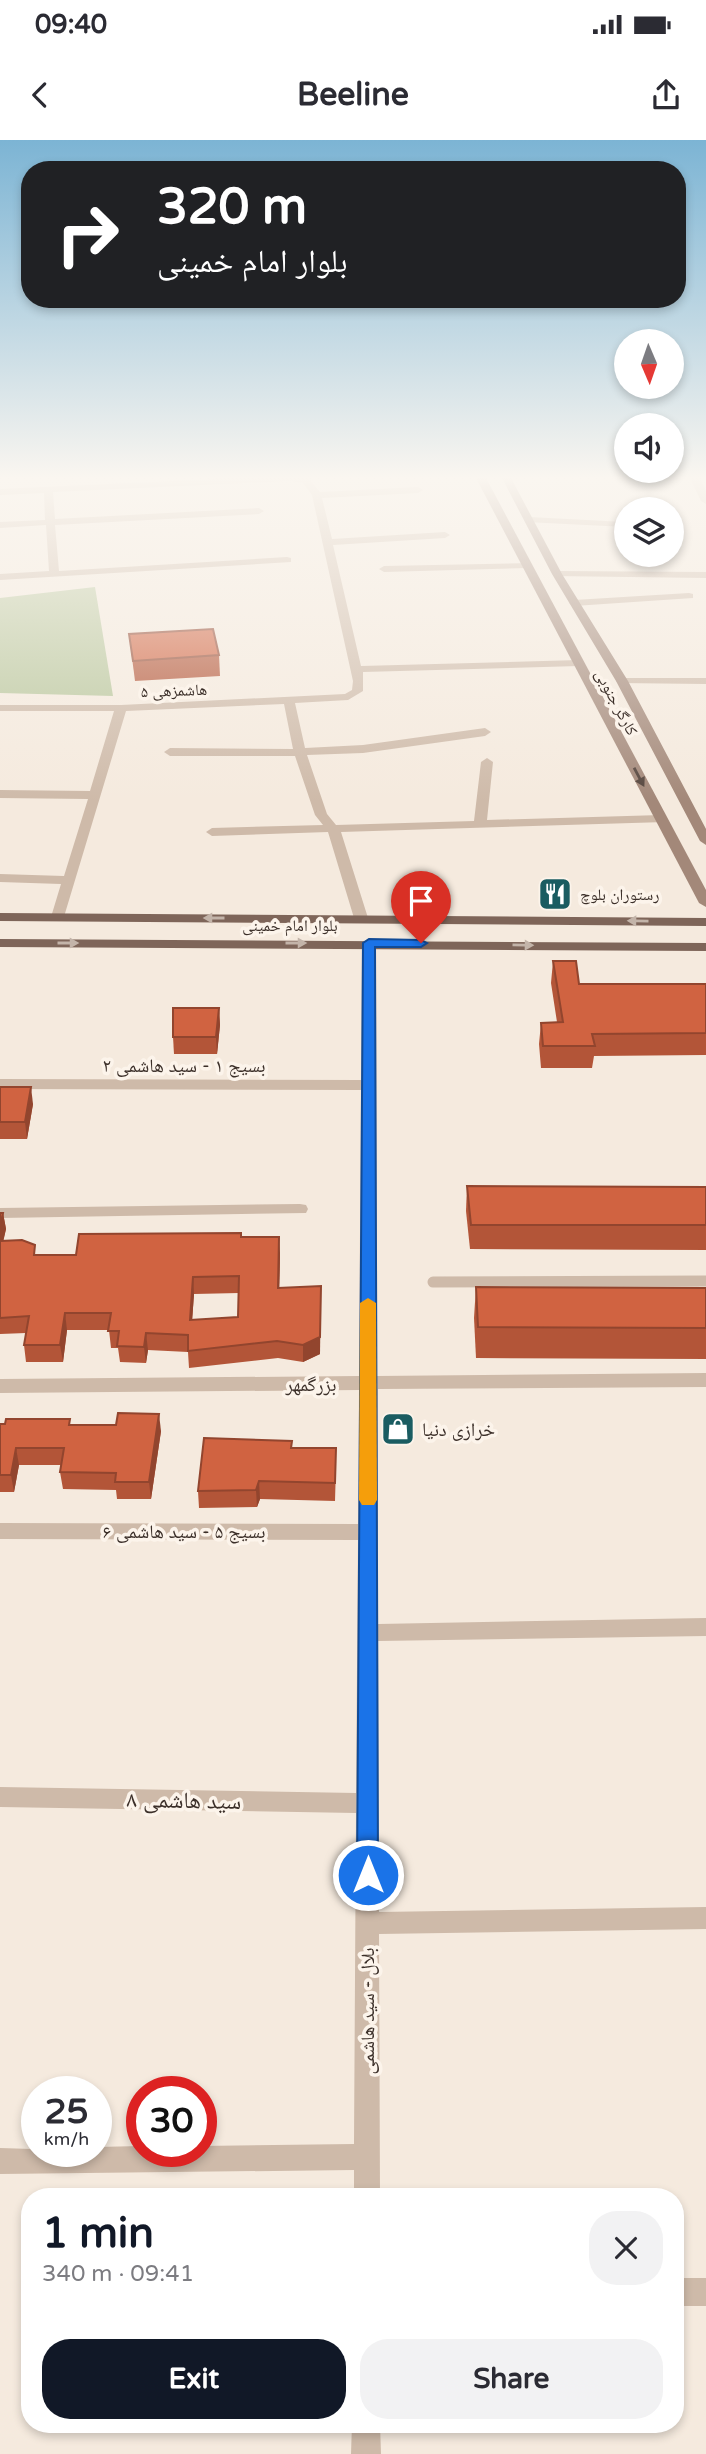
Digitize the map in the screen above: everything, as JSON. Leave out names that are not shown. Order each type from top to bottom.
[{"type":"main road","name":"کارگر جنوبی","points":[[538,586],[579,663],[606,682],[706,841]]},
{"type":"main road","name":"کارگر جنوبی","points":[[564,586],[574,603],[661,819],[706,903]]},
{"type":"main road","name":"بلوار امام خمینی","points":[[0,917],[706,922]]},
{"type":"main road","name":"بلوار امام خمینی","points":[[0,943],[706,947]]},
{"type":"street","points":[[338,586],[357,669],[579,663]]},
{"type":"street","points":[[574,603],[689,596]]},
{"type":"street","name":"هاشمزهی ۵","points":[[0,708],[121,708],[348,697],[357,691],[357,669]]},
{"type":"street","points":[[606,682],[706,681]]},
{"type":"street","points":[[289,701],[300,752],[321,815],[334,830],[361,918]]},
{"type":"street","points":[[58,917],[121,708]]},
{"type":"street","points":[[170,752],[300,752],[403,744],[437,736],[485,732]]},
{"type":"street","points":[[480,825],[487,762]]},
{"type":"street","points":[[0,794],[95,795]]},
{"type":"street","points":[[212,832],[661,819]]},
{"type":"street","points":[[0,878],[69,880]]},
{"type":"street","name":"بلال - سید هاشمی","points":[[367,2188],[369,943]]},
{"type":"street","name":"بسیج ۱ - سید هاشمی ۲","points":[[0,1084],[369,1085]]},
{"type":"street","points":[[0,1213],[300,1209]]},
{"type":"street","name":"بزرگمهر","points":[[0,1386],[706,1380]]},
{"type":"street","name":"بسیج ۵ - سید هاشمی ۶","points":[[0,1531],[368,1532]]},
{"type":"street","points":[[368,1633],[706,1627]]},
{"type":"street","name":"سید هاشمی ۸","points":[[0,1797],[368,1803]]},
{"type":"street","points":[[368,1923],[706,1918]]},
{"type":"street","points":[[0,2161],[367,2157]]},
{"type":"street","points":[[684,2292],[706,2292]]},
{"type":"street","points":[[366,2433],[366,2454]]},
{"type":"lane","points":[[433,1282],[706,1281]]},
{"type":"green space","points":[[95,587],[113,696],[0,693],[0,598]]},
{"type":"building","points":[[213,629],[219,655],[133,661],[129,634]]},
{"type":"building","points":[[553,961],[576,961],[579,984],[706,984],[706,1033],[592,1034],[595,1046],[543,1046],[541,1023],[563,1022]]},
{"type":"building","points":[[173,1008],[219,1008],[216,1037],[173,1037]]},
{"type":"building","points":[[0,1087],[31,1087],[25,1122],[0,1122]]},
{"type":"building","points":[[467,1186],[706,1187],[706,1225],[471,1225]]},
{"type":"building","points":[[241,1233],[241,1237],[279,1237],[278,1288],[321,1286],[320,1337],[303,1345],[277,1341],[188,1351],[188,1335],[146,1333],[144,1347],[117,1346],[119,1331],[108,1331],[111,1313],[65,1313],[60,1345],[24,1345],[29,1316],[0,1318],[0,1241],[22,1240],[35,1245],[34,1255],[76,1255],[79,1234]],"holes":[[[239,1276],[238,1317],[190,1320],[193,1277]]]},
{"type":"building","points":[[476,1287],[706,1288],[706,1328],[478,1327]]},
{"type":"building","points":[[118,1413],[159,1414],[149,1482],[115,1482],[116,1473],[60,1472],[64,1448],[16,1448],[11,1475],[0,1475],[0,1424],[5,1424],[6,1419],[70,1419],[69,1425],[116,1425]]},
{"type":"building","points":[[204,1438],[292,1441],[291,1448],[336,1448],[335,1483],[259,1481],[256,1490],[198,1491]]},
{"type":"slow traffic","points":[[368,1303],[368,1500]]},
{"type":"place","name":"رستوران بلوچ","points":[[555,894]]},
{"type":"place","name":"خرازی دنیا","points":[[398,1429]]},
{"type":"route","points":[[368,1875],[369,943],[421,943]]}]
